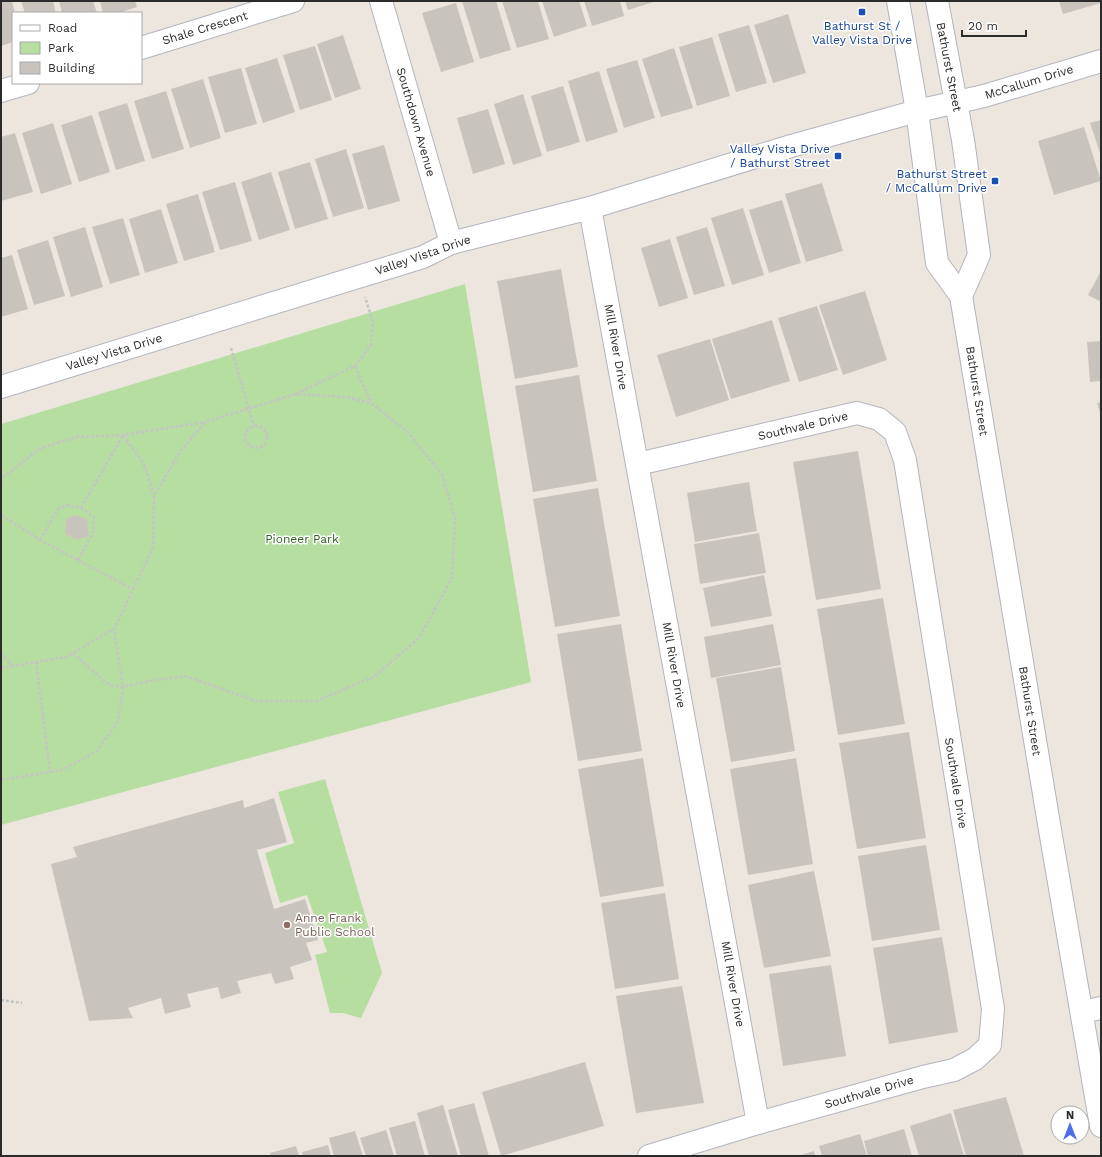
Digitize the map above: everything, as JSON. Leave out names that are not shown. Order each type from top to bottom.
[{"type":"street","name":"Shale Crescent","points":[[142,48],[293,1]]},
{"type":"street","name":"Southdown Avenue","points":[[381,1],[451,243]]},
{"type":"street","name":"Bathurst Street","points":[[898,1],[917,111],[937,263],[961,296],[1051,836],[1092,1010],[1101,1126]]},
{"type":"street","name":"Bathurst Street","points":[[937,1],[963,140],[979,255],[961,296]]},
{"type":"street","name":"McCallum Drive","points":[[917,111],[984,96],[1101,61]]},
{"type":"street","points":[[1,91],[25,84]]},
{"type":"street","name":"Valley Vista Drive","points":[[1,386],[423,257],[451,243],[590,208],[791,146],[917,111]]},
{"type":"street","name":"Mill River Drive","points":[[590,208],[758,1123]]},
{"type":"street","name":"Southvale Drive","points":[[638,464],[858,413],[879,419],[895,432],[905,460],[992,1009],[990,1045],[974,1059],[954,1070],[923,1077],[758,1123],[649,1156]]},
{"type":"path","points":[[1,482],[3,477],[42,448],[76,437],[123,435],[205,422],[296,394],[355,366],[371,345],[373,322],[365,295]]},
{"type":"path","points":[[231,348],[254,426]]},
{"type":"path","points":[[355,366],[371,403]]},
{"type":"path","points":[[73,653],[109,685],[123,687],[185,676],[256,701],[316,701],[374,677],[419,638],[452,578],[455,518],[442,475],[408,432],[371,403],[346,397],[296,394]]},
{"type":"path","points":[[154,496],[180,452],[205,422]]},
{"type":"path","points":[[254,426],[262,427],[267,434],[265,443],[257,448],[248,446],[244,438],[247,430],[254,426]]},
{"type":"path","points":[[1,668],[66,657],[114,629],[153,548],[154,496],[144,464],[123,435]]},
{"type":"path","points":[[81,508],[123,435]]},
{"type":"path","points":[[40,540],[58,509],[67,505],[81,508],[94,517],[93,532],[78,560]]},
{"type":"path","points":[[1,515],[40,540],[134,589]]},
{"type":"path","points":[[1,780],[62,770],[97,752],[118,721],[123,687],[114,629]]},
{"type":"path","points":[[1,653],[12,666]]},
{"type":"path","points":[[36,662],[50,772]]},
{"type":"path","points":[[1,1000],[22,1003]]},
{"type":"green space","name":"Pioneer Park","points":[[465,284],[531,682],[1,825],[1,424]]},
{"type":"green space","points":[[325,779],[382,973],[361,1018],[343,1013],[330,1013],[315,955],[327,952],[307,895],[280,903],[265,853],[294,843],[278,792]]},
{"type":"building","points":[[1,1],[12,1],[15,12],[12,12],[12,42],[1,46]]},
{"type":"building","points":[[21,1],[53,1],[56,12],[25,12]]},
{"type":"building","points":[[59,1],[93,1],[97,12],[62,12]]},
{"type":"building","points":[[100,1],[135,1],[137,7],[121,12],[103,12]]},
{"type":"building","points":[[462,1],[496,1],[511,50],[480,59]]},
{"type":"building","points":[[502,1],[538,1],[549,39],[517,48]]},
{"type":"building","points":[[542,1],[579,1],[587,26],[554,37]]},
{"type":"building","points":[[584,1],[620,1],[624,16],[592,26]]},
{"type":"building","points":[[625,1],[657,1],[628,10]]},
{"type":"building","points":[[1059,1],[1101,1],[1101,3],[1063,14]]},
{"type":"building","points":[[456,3],[474,62],[441,72],[422,13]]},
{"type":"building","points":[[788,14],[806,73],[773,83],[754,25]]},
{"type":"building","points":[[749,25],[767,83],[736,92],[718,34]]},
{"type":"building","points":[[343,35],[361,89],[335,98],[317,44]]},
{"type":"building","points":[[712,37],[730,96],[697,106],[679,47]]},
{"type":"building","points":[[315,46],[332,100],[300,110],[283,55]]},
{"type":"building","points":[[674,48],[693,108],[661,117],[642,59]]},
{"type":"building","points":[[277,58],[295,112],[263,123],[245,68]]},
{"type":"building","points":[[637,60],[655,118],[624,128],[606,69]]},
{"type":"building","points":[[241,68],[257,124],[225,133],[208,77]]},
{"type":"building","points":[[599,71],[618,132],[586,142],[568,81]]},
{"type":"building","points":[[203,79],[221,138],[190,148],[171,89]]},
{"type":"building","points":[[563,86],[580,142],[547,152],[531,96]]},
{"type":"building","points":[[166,91],[184,149],[152,159],[134,101]]},
{"type":"building","points":[[523,94],[542,156],[513,165],[494,104]]},
{"type":"building","points":[[127,103],[145,161],[116,170],[98,112]]},
{"type":"building","points":[[488,109],[505,164],[473,174],[457,118]]},
{"type":"building","points":[[92,115],[110,172],[79,182],[61,125]]},
{"type":"building","points":[[1101,120],[1101,156],[1090,123]]},
{"type":"building","points":[[53,123],[72,184],[41,194],[22,133]]},
{"type":"building","points":[[1084,127],[1101,181],[1054,195],[1038,141]]},
{"type":"building","points":[[15,133],[33,192],[1,201],[1,137]]},
{"type":"building","points":[[384,145],[400,201],[368,210],[352,154]]},
{"type":"building","points":[[346,149],[364,208],[333,217],[315,159]]},
{"type":"building","points":[[310,162],[328,219],[295,229],[278,172]]},
{"type":"building","points":[[271,172],[290,230],[259,240],[241,182]]},
{"type":"building","points":[[235,182],[252,241],[220,250],[202,192]]},
{"type":"building","points":[[822,183],[843,251],[806,262],[785,194]]},
{"type":"building","points":[[198,194],[215,252],[184,261],[166,204]]},
{"type":"building","points":[[782,200],[801,263],[769,273],[749,210]]},
{"type":"building","points":[[743,208],[764,275],[732,285],[711,218]]},
{"type":"building","points":[[161,209],[178,263],[145,273],[129,219]]},
{"type":"building","points":[[123,218],[140,275],[110,284],[92,227]]},
{"type":"building","points":[[85,227],[103,287],[71,297],[53,237]]},
{"type":"building","points":[[707,227],[725,286],[694,295],[676,237]]},
{"type":"building","points":[[670,239],[688,298],[659,307],[641,248]]},
{"type":"building","points":[[48,240],[65,296],[34,305],[17,250]]},
{"type":"building","points":[[12,255],[28,309],[1,317],[1,258]]},
{"type":"building","points":[[561,269],[578,367],[515,379],[497,281]]},
{"type":"building","points":[[1101,271],[1101,302],[1088,295]]},
{"type":"building","points":[[865,291],[887,360],[843,375],[819,305]]},
{"type":"building","points":[[817,306],[838,370],[799,382],[778,318]]},
{"type":"building","points":[[772,320],[790,381],[731,399],[712,339]]},
{"type":"building","points":[[710,339],[729,400],[676,417],[657,355]]},
{"type":"building","points":[[1101,341],[1101,381],[1090,382],[1087,342]]},
{"type":"building","points":[[579,375],[597,481],[533,492],[515,386]]},
{"type":"building","points":[[1101,402],[1101,416],[1097,403]]},
{"type":"building","points":[[858,451],[881,589],[816,600],[793,462]]},
{"type":"building","points":[[749,482],[757,531],[695,542],[687,493]]},
{"type":"building","points":[[598,488],[620,616],[555,627],[533,499]]},
{"type":"building","points":[[75,515],[87,519],[89,536],[77,540],[65,534],[66,519]]},
{"type":"building","points":[[759,533],[766,573],[700,584],[694,544]]},
{"type":"building","points":[[764,575],[772,616],[711,627],[703,588]]},
{"type":"building","points":[[883,598],[905,724],[838,735],[817,609]]},
{"type":"building","points":[[621,624],[642,751],[578,761],[557,634]]},
{"type":"building","points":[[773,624],[781,665],[711,678],[704,637]]},
{"type":"building","points":[[781,667],[795,751],[731,762],[716,678]]},
{"type":"building","points":[[909,732],[926,838],[857,849],[839,743]]},
{"type":"building","points":[[643,758],[664,886],[600,897],[578,769]]},
{"type":"building","points":[[796,758],[813,864],[748,875],[730,769]]},
{"type":"building","points":[[274,798],[287,842],[257,850],[274,909],[305,899],[318,940],[306,943],[312,960],[290,967],[294,979],[275,984],[271,973],[237,981],[241,993],[221,999],[218,987],[187,994],[191,1007],[165,1014],[161,998],[128,1008],[133,1018],[89,1021],[51,864],[77,857],[73,847],[243,800],[244,808]]},
{"type":"building","points":[[926,845],[940,930],[872,941],[858,856]]},
{"type":"building","points":[[814,871],[831,956],[764,968],[748,885]]},
{"type":"building","points":[[665,893],[679,979],[615,989],[601,903]]},
{"type":"building","points":[[942,937],[958,1032],[889,1044],[873,948]]},
{"type":"building","points":[[831,965],[846,1056],[783,1066],[769,974]]},
{"type":"building","points":[[682,986],[704,1103],[636,1113],[616,996]]},
{"type":"building","points":[[585,1062],[604,1126],[501,1156],[482,1092]]},
{"type":"building","points":[[1006,1097],[1024,1156],[966,1156],[953,1110]]},
{"type":"building","points":[[474,1103],[489,1156],[461,1156],[448,1110]]},
{"type":"building","points":[[443,1105],[458,1156],[429,1156],[417,1113]]},
{"type":"building","points":[[951,1113],[964,1156],[919,1156],[910,1126]]},
{"type":"building","points":[[415,1121],[425,1156],[397,1156],[389,1128]]},
{"type":"building","points":[[904,1129],[912,1156],[868,1156],[864,1141]]},
{"type":"building","points":[[386,1130],[394,1156],[366,1156],[360,1138]]},
{"type":"building","points":[[355,1131],[363,1156],[334,1156],[329,1138]]},
{"type":"building","points":[[860,1134],[867,1156],[822,1156],[819,1146]]},
{"type":"building","points":[[328,1145],[331,1156],[303,1156],[302,1152]]},
{"type":"building","points":[[296,1146],[299,1156],[271,1156],[270,1153]]},
{"type":"building","points":[[814,1151],[815,1156],[798,1156]]},
{"type":"place","name":"Bathurst St / Valley Vista Drive","points":[[862,12]]},
{"type":"place","name":"Valley Vista Drive / Bathurst Street","points":[[838,156]]},
{"type":"place","name":"Bathurst Street / McCallum Drive","points":[[995,181]]},
{"type":"place","name":"Anne Frank Public School","points":[[287,925]]}]
